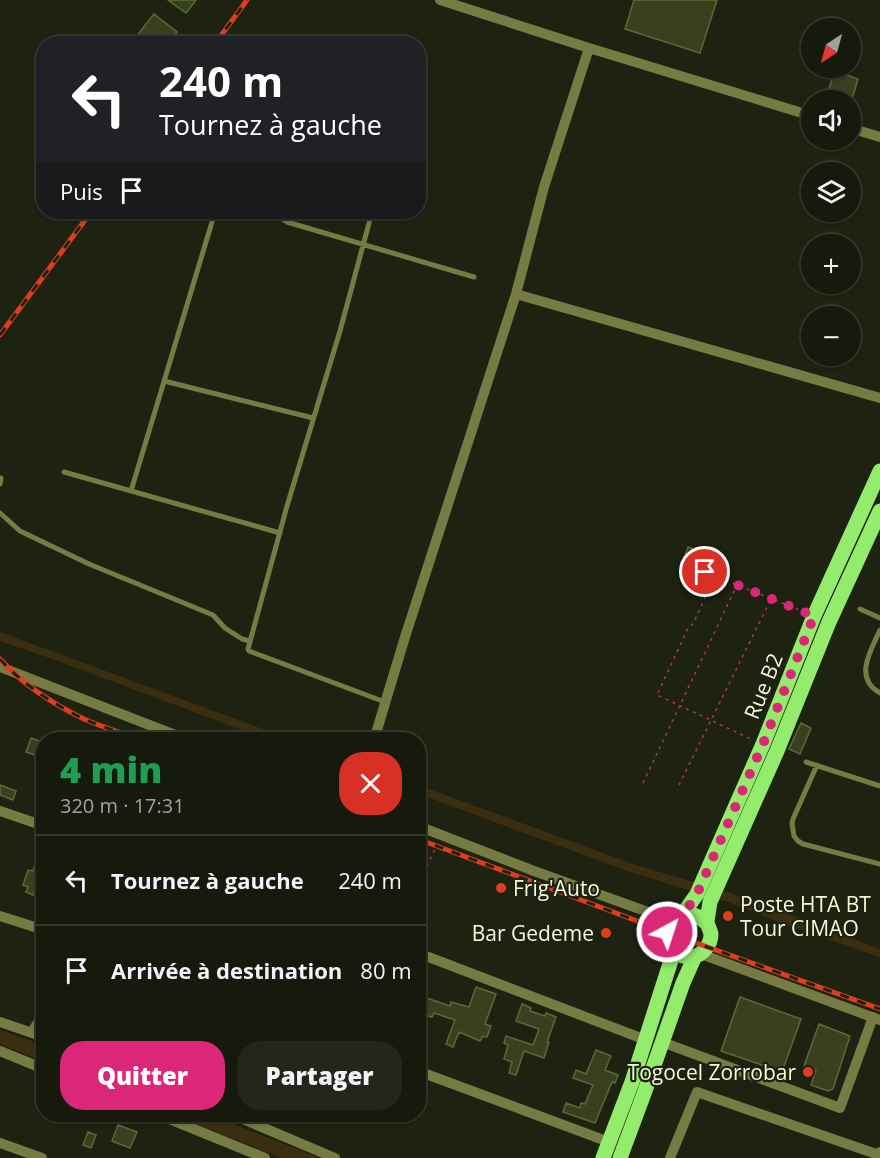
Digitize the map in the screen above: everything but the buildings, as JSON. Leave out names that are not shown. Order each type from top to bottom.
[{"type":"main road","name":"Rue B2","points":[[677,918],[697,894],[763,744],[814,616],[880,471]]},
{"type":"main road","name":"Rue B2","points":[[707,924],[710,902],[767,775],[829,622],[880,511]]},
{"type":"main road","points":[[620,1158],[683,983],[698,955],[710,940],[711,934],[707,924],[699,916],[693,914],[677,918],[669,925],[667,936],[670,947],[684,957],[698,955]]},
{"type":"main road","points":[[603,1158],[632,1082],[674,951]]},
{"type":"street","points":[[440,0],[801,113]]},
{"type":"street","points":[[376,732],[516,294],[544,188],[590,48]]},
{"type":"street","points":[[861,131],[880,137]]},
{"type":"street","points":[[516,294],[880,398]]},
{"type":"street","points":[[0,667],[167,732]]},
{"type":"street","points":[[0,811],[36,823]]},
{"type":"street","points":[[426,829],[544,874],[677,918]]},
{"type":"street","points":[[0,916],[36,927]]},
{"type":"street","points":[[426,955],[646,1040]]},
{"type":"street","points":[[662,1042],[840,1108],[876,1018],[698,955]]},
{"type":"street","points":[[0,1022],[36,1034]]},
{"type":"street","points":[[32,1032],[36,1026]]},
{"type":"street","points":[[0,1051],[36,1066]]},
{"type":"street","points":[[426,1074],[609,1142]]},
{"type":"street","points":[[670,1158],[697,1092],[879,1155],[880,1152]]},
{"type":"street","points":[[177,1122],[265,1158]]},
{"type":"street","points":[[250,1122],[335,1158]]},
{"type":"street","points":[[0,1143],[18,1154],[42,1158]]},
{"type":"lane","points":[[131,491],[213,219]]},
{"type":"lane","points":[[282,219],[474,277]]},
{"type":"lane","points":[[370,219],[248,649],[385,702]]},
{"type":"lane","points":[[164,381],[313,418]]},
{"type":"lane","points":[[64,472],[280,533]]},
{"type":"lane","points":[[0,513],[20,531],[89,564],[213,615],[225,628],[242,639],[250,641]]},
{"type":"lane","points":[[860,609],[880,618]]},
{"type":"lane","points":[[880,630],[865,665],[869,683],[880,693]]},
{"type":"lane","points":[[806,762],[880,786]]},
{"type":"lane","points":[[817,765],[793,819],[792,830],[798,840],[802,844],[880,864]]},
{"type":"path","points":[[705,572],[814,616]]},
{"type":"path","points":[[715,576],[657,695],[763,744]]},
{"type":"path","points":[[644,783],[737,585]]},
{"type":"path","points":[[679,785],[771,598]]},
{"type":"path","points":[[426,868],[440,835]]},
{"type":"shaded area","points":[[0,632],[271,732],[247,732],[0,641]]},
{"type":"shaded area","points":[[426,788],[633,864],[771,907],[880,949],[880,957],[728,902],[630,872],[426,797]]},
{"type":"shaded area","points":[[0,1030],[36,1043],[36,1058],[0,1044]]},
{"type":"shaded area","points":[[190,1122],[228,1122],[320,1158],[282,1158]]},
{"type":"railway","points":[[221,36],[247,0]]},
{"type":"railway","points":[[0,335],[86,219]]},
{"type":"railway","points":[[0,659],[28,685],[61,707],[84,719],[119,732]]},
{"type":"railway","points":[[426,842],[880,1009]]},
{"type":"place","name":"Frig'Auto","points":[[501,888]]},
{"type":"place","name":"Poste HTA BT Tour CIMAO","points":[[728,916]]},
{"type":"place","name":"Bar Gedeme","points":[[606,933]]},
{"type":"place","name":"Togocel Zorrobar","points":[[808,1072]]},
{"type":"route","points":[[667,932],[669,925],[682,915],[697,894],[763,744],[814,616],[705,572]]}]
